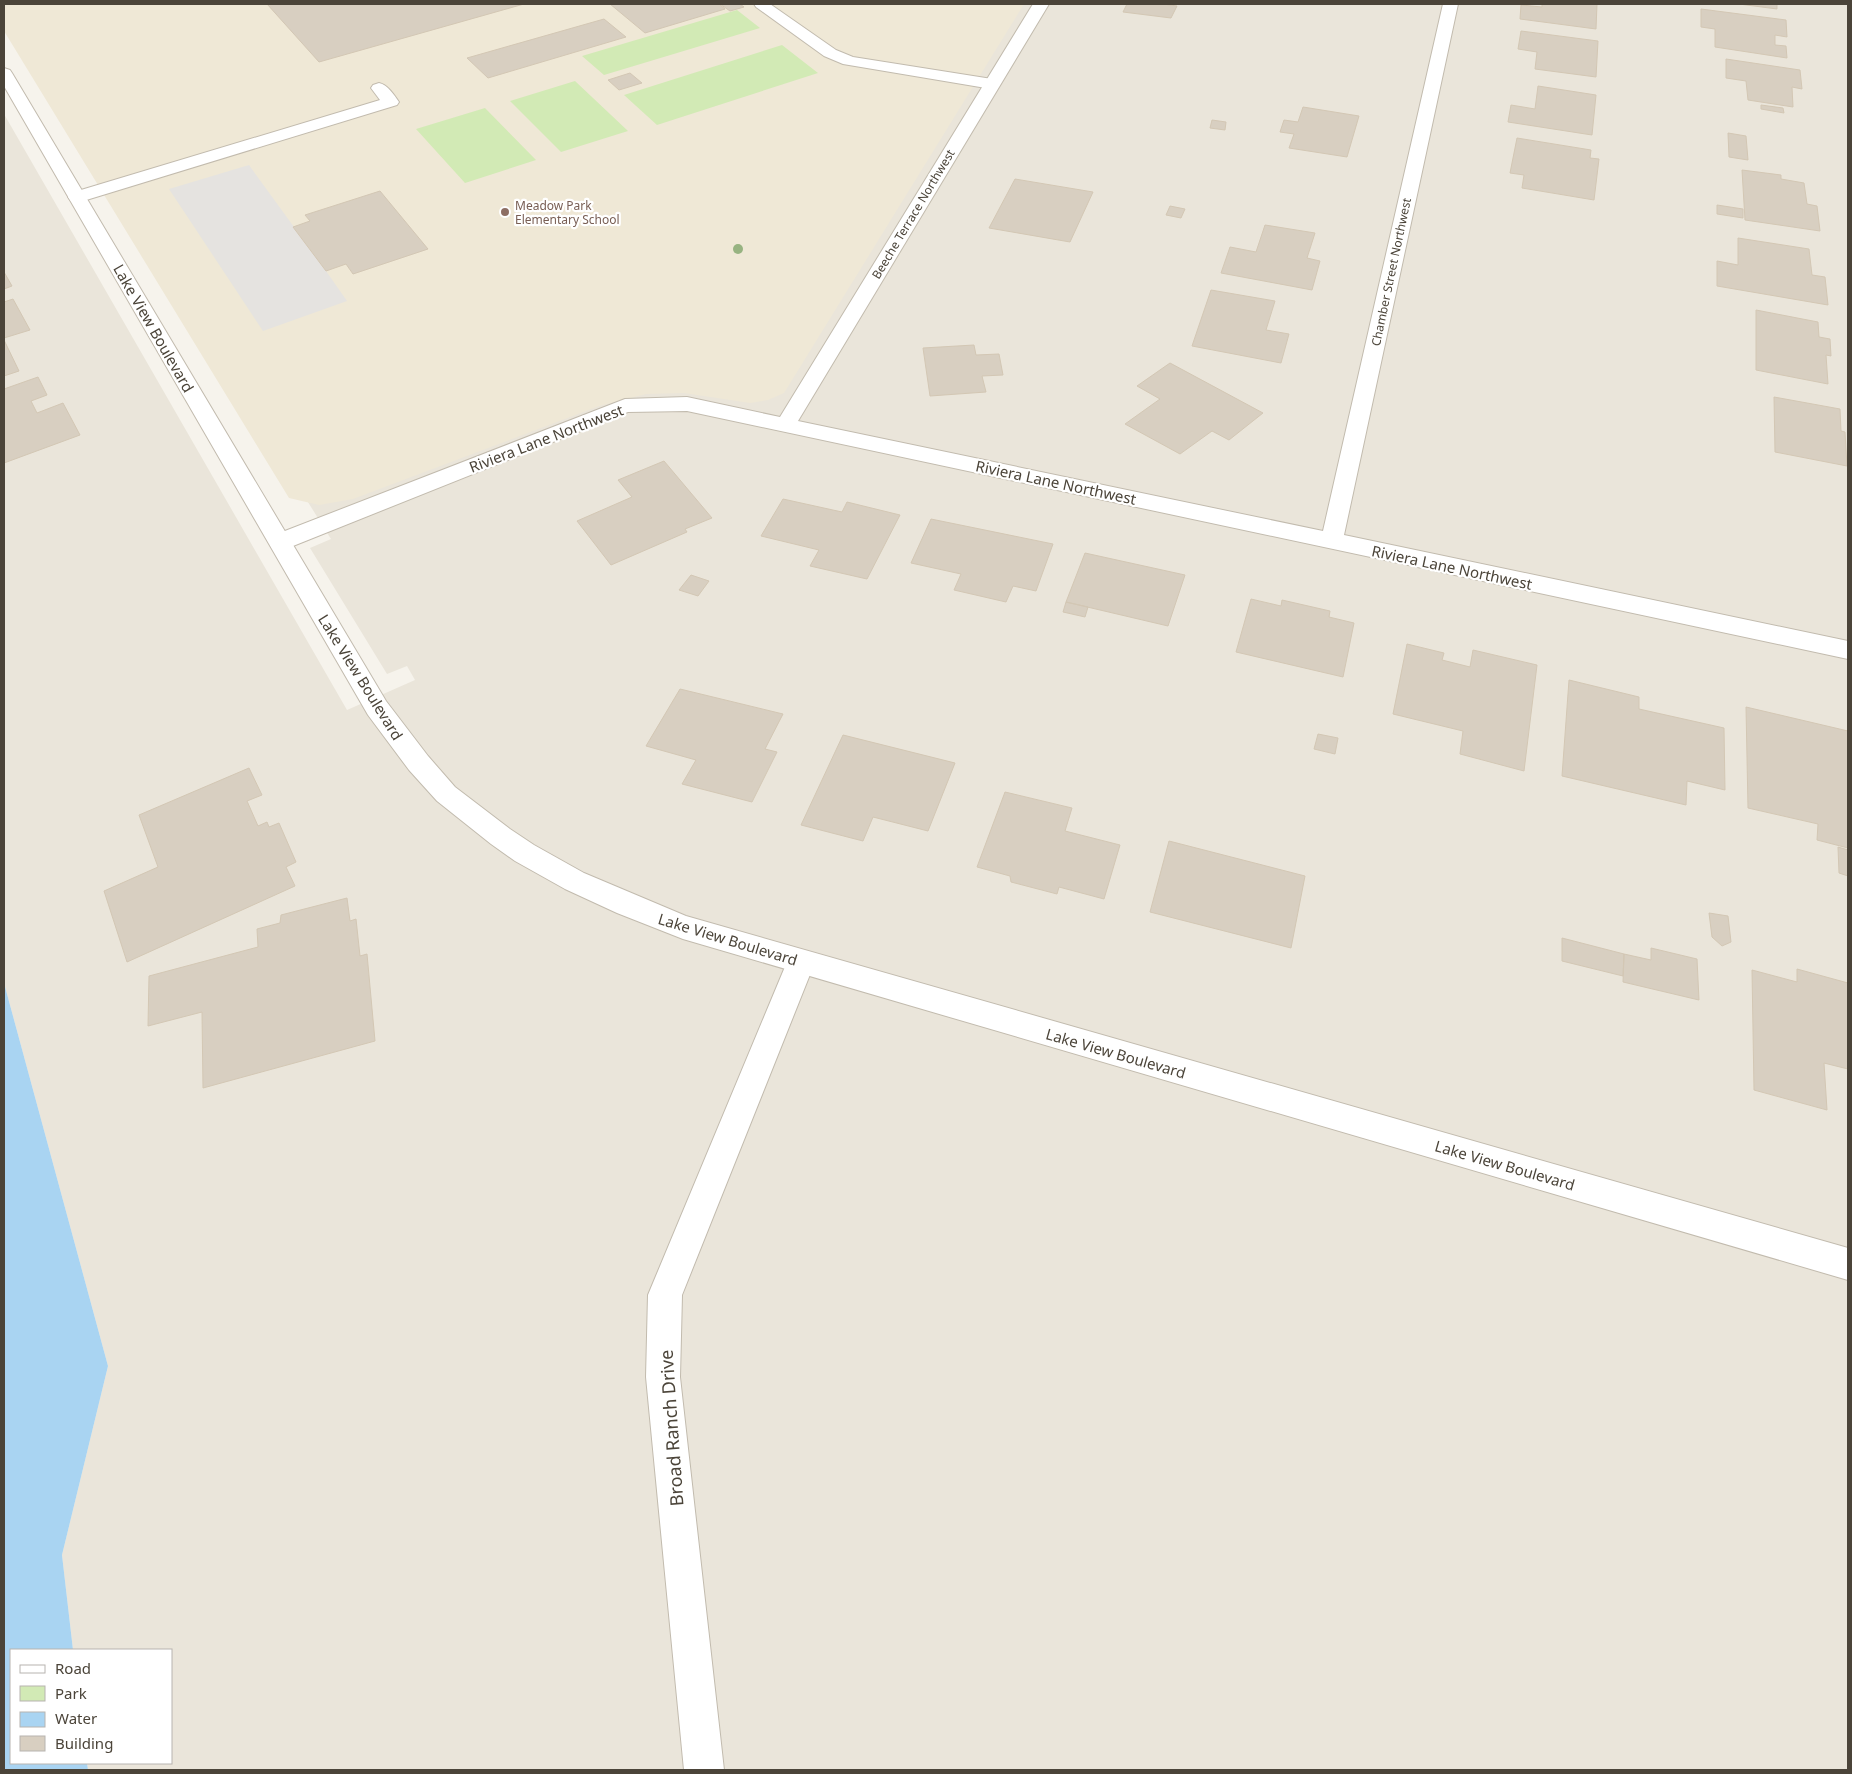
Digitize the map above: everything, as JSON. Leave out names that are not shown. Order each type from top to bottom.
[{"type":"street","points":[[761,4],[830,53],[848,61],[992,84]]},
{"type":"street","name":"Beeche Terrace Northwest","points":[[786,425],[1040,4]]},
{"type":"street","name":"Chamber Street Northwest","points":[[1332,541],[1451,4]]},
{"type":"street","name":"Lake View Boulevard","points":[[4,73],[377,708],[408,752],[447,794],[496,834],[551,870],[614,901],[683,927],[1848,1264]]},
{"type":"street","points":[[77,197],[391,102],[379,88]]},
{"type":"street","name":"Riviera Lane Northwest","points":[[280,542],[626,406],[687,404],[1848,650]]},
{"type":"street","name":"Broad Ranch Drive","points":[[704,1770],[663,1377],[665,1295],[801,962]]},
{"type":"shaded area","points":[[4,4],[1848,4],[1848,1770],[88,1770],[87,1764],[172,1764],[172,1649],[73,1649],[62,1555],[108,1366],[4,983],[4,114],[347,710],[415,680],[407,666],[387,674],[310,548],[331,539],[4,15]]},
{"type":"shaded area","name":"Meadow Park Elementary School","points":[[4,4],[1024,4],[784,393],[768,400],[750,403],[684,393],[646,394],[599,406],[353,499],[319,505],[289,498],[4,31]]},
{"type":"shaded area","points":[[249,165],[347,301],[263,331],[169,189]]},
{"type":"green space","points":[[737,10],[760,28],[604,75],[582,56]]},
{"type":"green space","points":[[782,45],[818,73],[657,125],[624,95]]},
{"type":"green space","points":[[575,81],[628,131],[561,152],[510,101]]},
{"type":"green space","points":[[485,108],[536,160],[465,183],[416,129]]},
{"type":"water","points":[[4,983],[108,1366],[62,1555],[73,1649],[10,1649],[10,1764],[87,1764],[88,1770],[4,1770]]},
{"type":"building","points":[[267,4],[524,4],[319,62]]},
{"type":"building","points":[[610,4],[719,4],[725,9],[645,33]]},
{"type":"building","points":[[720,4],[740,4],[744,7],[730,11]]},
{"type":"building","points":[[1127,4],[1177,6],[1171,18],[1123,12]]},
{"type":"building","points":[[1542,4],[1597,4],[1596,29],[1520,19],[1521,5],[1542,7]]},
{"type":"building","points":[[1739,4],[1777,4],[1777,9]]},
{"type":"building","points":[[1701,9],[1786,20],[1787,37],[1775,35],[1775,45],[1786,46],[1787,58],[1715,47],[1715,29],[1701,27]]},
{"type":"building","points":[[604,19],[626,37],[488,78],[467,58]]},
{"type":"building","points":[[1521,31],[1598,41],[1596,77],[1535,69],[1537,52],[1518,49]]},
{"type":"building","points":[[1726,59],[1800,70],[1802,89],[1792,87],[1793,107],[1748,100],[1746,81],[1726,78]]},
{"type":"building","points":[[630,73],[642,83],[619,90],[608,80]]},
{"type":"building","points":[[1538,86],[1596,95],[1592,135],[1508,122],[1511,105],[1535,109]]},
{"type":"building","points":[[1761,105],[1783,108],[1784,113],[1761,109]]},
{"type":"building","points":[[1303,107],[1359,116],[1347,157],[1289,148],[1294,134],[1280,132],[1284,120],[1298,122]]},
{"type":"building","points":[[1212,120],[1226,122],[1225,130],[1210,128]]},
{"type":"building","points":[[1728,133],[1746,136],[1748,160],[1729,157]]},
{"type":"building","points":[[1517,138],[1591,150],[1590,158],[1599,159],[1594,200],[1522,188],[1524,175],[1510,173]]},
{"type":"building","points":[[1742,170],[1781,175],[1781,179],[1804,183],[1807,204],[1817,206],[1820,231],[1745,220]]},
{"type":"building","points":[[1015,179],[1093,192],[1070,242],[989,228]]},
{"type":"building","points":[[380,191],[428,249],[353,274],[346,264],[326,271],[293,227],[310,221],[305,215]]},
{"type":"building","points":[[1717,205],[1743,209],[1743,218],[1717,214]]},
{"type":"building","points":[[1170,206],[1185,209],[1181,218],[1166,215]]},
{"type":"building","points":[[1265,225],[1315,233],[1307,258],[1320,261],[1312,290],[1221,273],[1230,247],[1256,252]]},
{"type":"building","points":[[1738,238],[1809,249],[1812,275],[1825,277],[1828,305],[1717,286],[1717,261],[1738,265]]},
{"type":"building","points":[[4,272],[12,286],[4,289]]},
{"type":"building","points":[[1211,290],[1275,301],[1266,330],[1289,334],[1281,363],[1192,346]]},
{"type":"building","points":[[13,299],[30,330],[4,338],[4,302]]},
{"type":"building","points":[[1756,310],[1818,322],[1819,337],[1830,339],[1831,356],[1826,355],[1828,384],[1756,370]]},
{"type":"building","points":[[4,340],[19,371],[4,376]]},
{"type":"building","points":[[974,345],[976,355],[999,354],[1003,375],[982,376],[986,392],[930,396],[923,348]]},
{"type":"building","points":[[1170,363],[1263,413],[1229,440],[1212,431],[1180,454],[1125,424],[1160,399],[1137,386]]},
{"type":"building","points":[[38,377],[47,395],[31,401],[37,413],[63,403],[80,435],[4,463],[4,389]]},
{"type":"building","points":[[1774,397],[1840,409],[1841,431],[1845,432],[1847,466],[1775,452]]},
{"type":"building","points":[[664,461],[712,518],[685,529],[687,532],[611,565],[577,521],[632,497],[618,480]]},
{"type":"building","points":[[783,499],[842,512],[847,502],[900,515],[867,579],[810,566],[819,550],[761,536]]},
{"type":"building","points":[[931,519],[1053,544],[1036,591],[1013,586],[1006,602],[954,590],[961,574],[911,563]]},
{"type":"building","points":[[1085,553],[1185,575],[1168,626],[1066,602]]},
{"type":"building","points":[[691,575],[709,581],[698,596],[679,590]]},
{"type":"building","points":[[1251,599],[1281,606],[1282,600],[1330,611],[1329,617],[1354,623],[1343,677],[1236,652]]},
{"type":"building","points":[[1066,602],[1088,607],[1085,617],[1063,612]]},
{"type":"building","points":[[1407,644],[1444,653],[1442,660],[1470,667],[1473,650],[1537,665],[1524,771],[1460,754],[1463,731],[1393,714]]},
{"type":"building","points":[[1569,680],[1639,697],[1639,709],[1724,728],[1725,790],[1687,781],[1686,805],[1562,776]]},
{"type":"building","points":[[680,689],[783,714],[765,749],[777,752],[752,802],[682,784],[696,760],[646,746]]},
{"type":"building","points":[[1746,707],[1848,731],[1848,848],[1817,840],[1818,824],[1748,808]]},
{"type":"building","points":[[1318,734],[1338,738],[1335,754],[1314,749]]},
{"type":"building","points":[[843,735],[955,763],[928,831],[873,817],[863,841],[801,825]]},
{"type":"building","points":[[249,768],[262,795],[247,801],[258,826],[267,822],[269,827],[279,823],[296,862],[286,867],[295,886],[127,962],[104,891],[158,867],[139,815]]},
{"type":"building","points":[[1005,792],[1072,808],[1065,831],[1120,845],[1104,899],[1059,887],[1057,894],[1011,882],[1010,876],[977,867]]},
{"type":"building","points":[[1169,841],[1305,876],[1291,948],[1150,912]]},
{"type":"building","points":[[1838,847],[1848,850],[1848,876],[1839,873]]},
{"type":"building","points":[[347,898],[350,921],[356,919],[360,956],[367,954],[375,1041],[203,1088],[202,1012],[148,1026],[149,976],[258,947],[257,929],[280,923],[281,915]]},
{"type":"building","points":[[1709,913],[1728,916],[1731,942],[1722,946],[1712,937]]},
{"type":"building","points":[[1562,938],[1624,954],[1623,976],[1562,961]]},
{"type":"building","points":[[1651,948],[1697,959],[1699,1000],[1623,982],[1624,954],[1651,960]]},
{"type":"building","points":[[1797,969],[1848,983],[1848,1069],[1824,1063],[1827,1110],[1754,1090],[1752,970],[1797,982]]},
{"type":"place","name":"Meadow Park Elementary School","points":[[505,212]]}]
